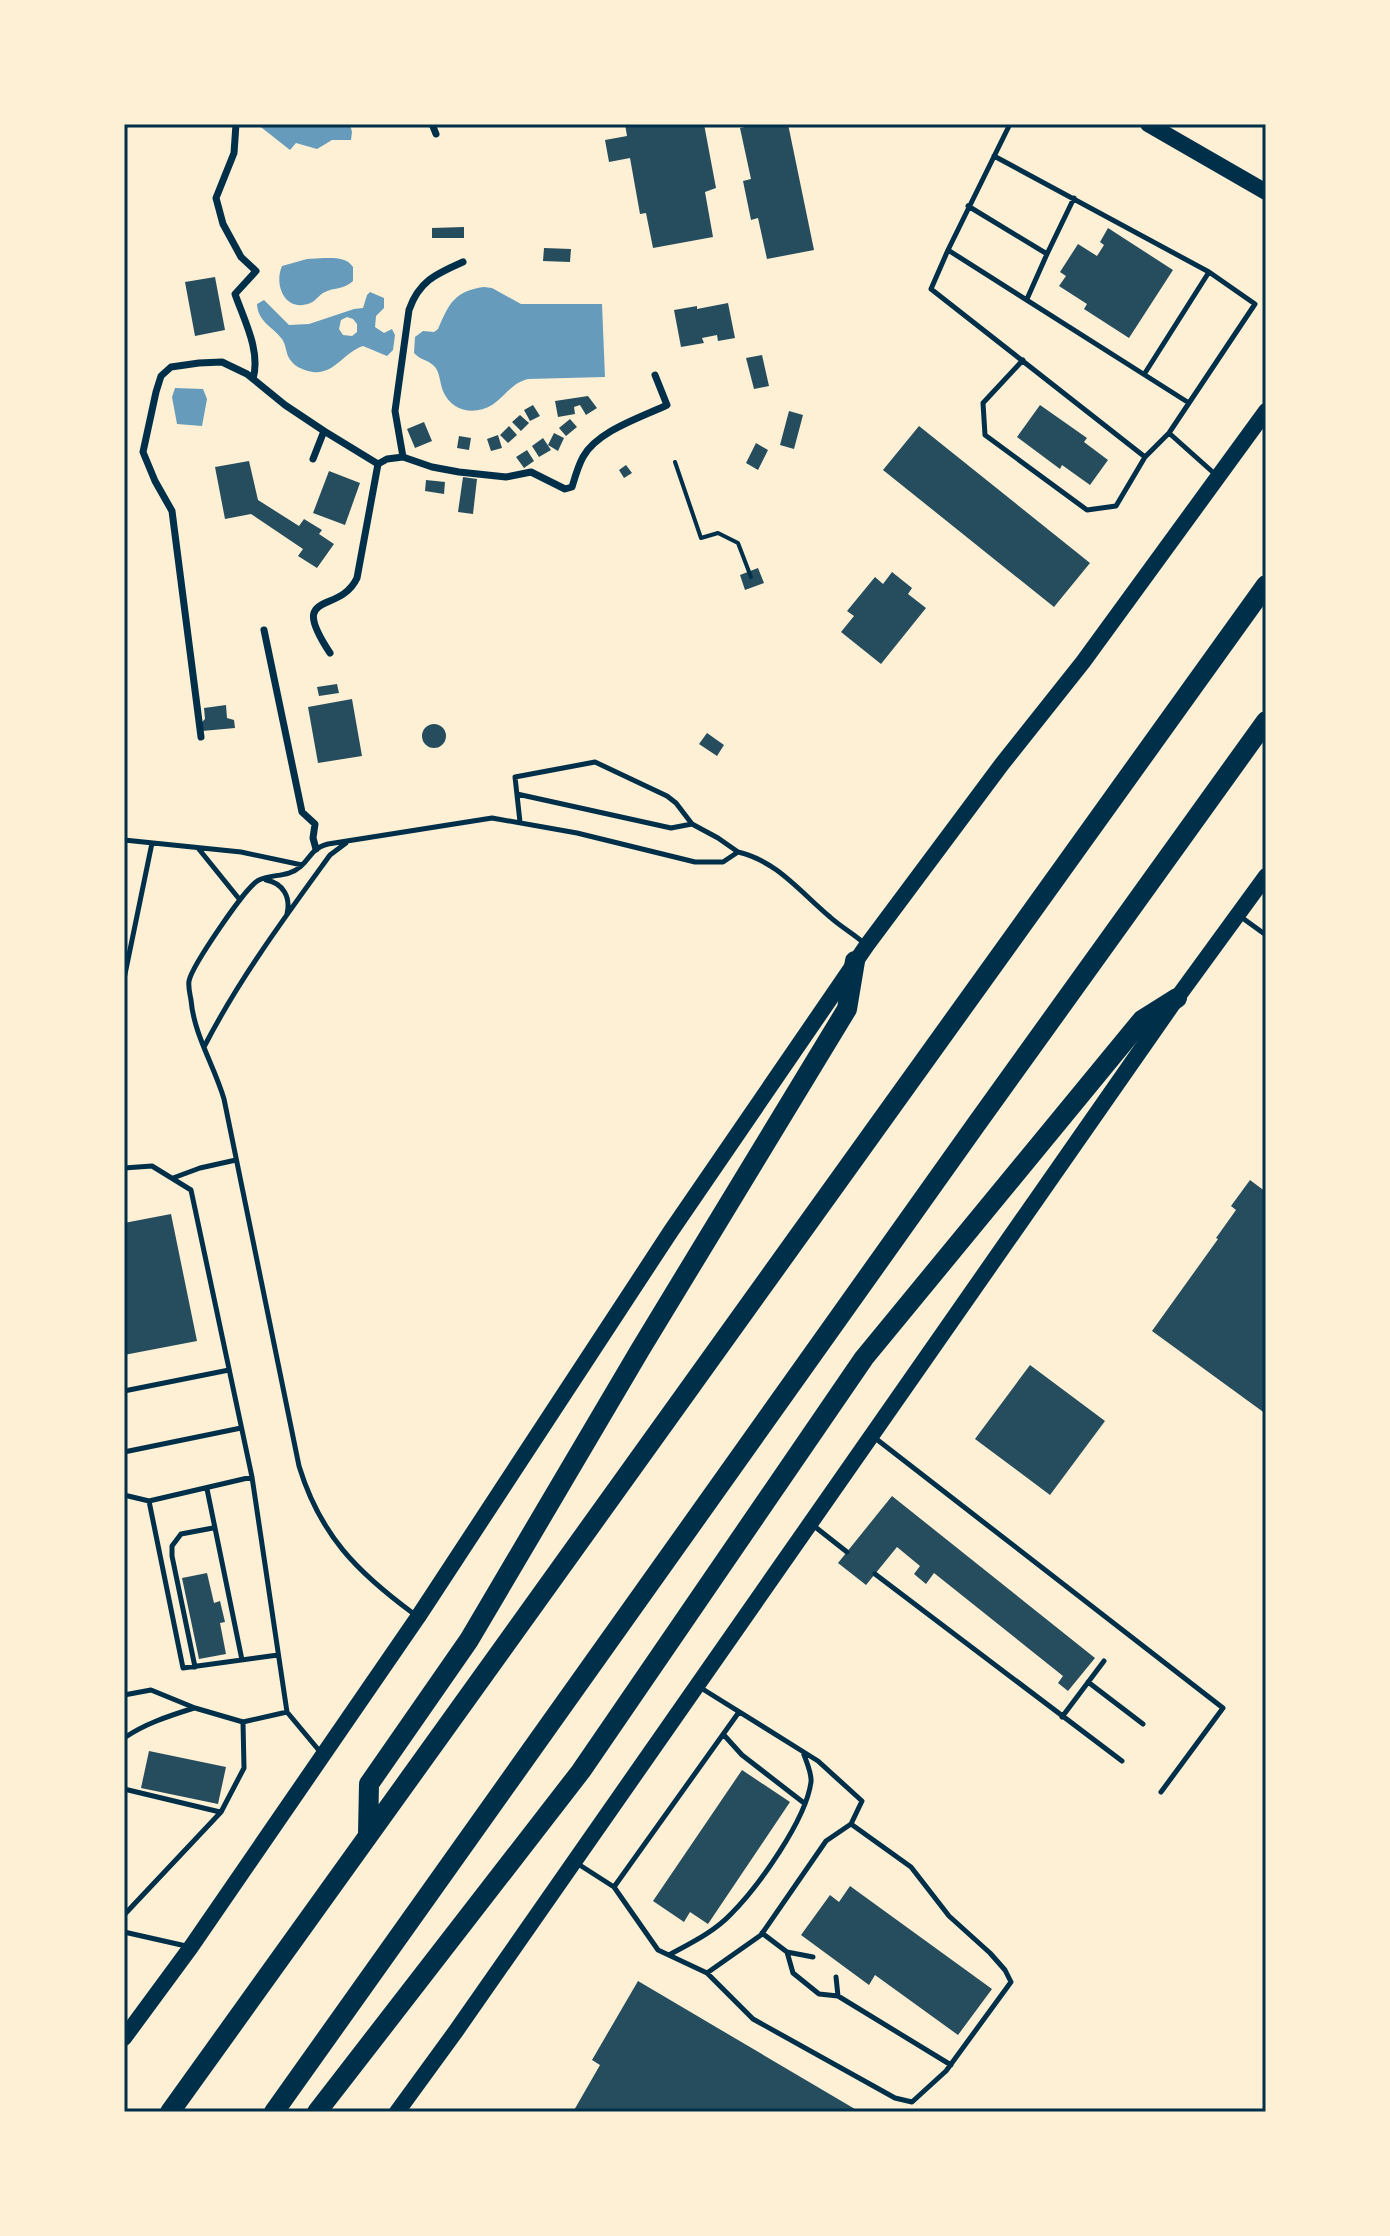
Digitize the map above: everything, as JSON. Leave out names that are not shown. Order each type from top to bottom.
[{"type":"highway","points":[[170,2112],[1266,585]]},
{"type":"highway","points":[[274,2112],[1266,721]]},
{"type":"highway","points":[[368,1834],[369,1784],[469,1640],[656,1323],[847,1009],[861,953]]},
{"type":"highway","points":[[317,2112],[581,1771],[864,1358],[1142,1020],[1177,998]]},
{"type":"main road","points":[[1148,124],[1266,192]]},
{"type":"main road","points":[[124,2038],[191,1947],[418,1617],[671,1231],[861,953],[1002,764],[1083,662],[1266,411]]},
{"type":"main road","points":[[397,2112],[1177,998],[1266,876]]},
{"type":"street","points":[[236,124],[234,153],[216,198],[223,224],[241,257],[256,271],[235,294],[250,335],[256,368],[253,379]]},
{"type":"street","points":[[432,124],[436,134]]},
{"type":"street","points":[[403,457],[395,411],[405,331],[415,294],[432,278],[463,262]]},
{"type":"street","points":[[201,737],[172,511],[143,452],[161,376],[171,367],[222,362],[253,379],[285,405],[378,464]]},
{"type":"street","points":[[378,464],[403,457],[459,472],[506,477],[531,472],[565,489],[572,487],[584,455],[598,440],[618,427],[667,405],[655,375]]},
{"type":"street","points":[[313,459],[324,431]]},
{"type":"street","points":[[330,653],[315,629],[312,616],[324,602],[343,597],[353,588],[378,464]]},
{"type":"street","points":[[264,630],[302,812],[315,824],[313,838],[316,849]]},
{"type":"lane","points":[[1010,124],[968,206],[931,289],[1145,457]]},
{"type":"lane","points":[[994,156],[1209,272],[1255,304],[1169,433],[1145,457],[1116,506],[1087,510],[985,435],[983,403],[1023,360]]},
{"type":"lane","points":[[1027,299],[1074,198]]},
{"type":"lane","points":[[968,206],[1047,254]]},
{"type":"lane","points":[[948,250],[1189,403]]},
{"type":"lane","points":[[1145,373],[1209,272]]},
{"type":"lane","points":[[1169,433],[1218,476]]},
{"type":"lane","points":[[520,822],[515,777],[595,762],[667,796],[692,824],[738,852],[770,865],[830,918],[861,953]]},
{"type":"lane","points":[[517,794],[671,828],[692,824]]},
{"type":"lane","points":[[418,1617],[384,1592],[349,1559],[307,1495],[218,1078],[195,1026],[189,982],[197,962],[250,888],[259,880],[293,872],[316,849],[328,844],[492,818],[592,836],[695,862],[723,862],[738,852]]},
{"type":"lane","points":[[204,1048],[231,997],[330,855],[349,842],[361,839]]},
{"type":"lane","points":[[124,840],[241,852],[302,865]]},
{"type":"lane","points":[[124,979],[152,843]]},
{"type":"lane","points":[[198,848],[240,900]]},
{"type":"lane","points":[[259,880],[272,881],[285,892],[288,907],[285,919]]},
{"type":"lane","points":[[1239,916],[1266,935]]},
{"type":"lane","points":[[172,1179],[200,1168],[236,1160]]},
{"type":"lane","points":[[124,1168],[152,1166],[191,1190],[252,1477],[287,1712],[323,1755]]},
{"type":"lane","points":[[124,1391],[229,1370]]},
{"type":"lane","points":[[124,1452],[241,1428]]},
{"type":"lane","points":[[871,1435],[1223,1708],[1161,1792]]},
{"type":"lane","points":[[124,1495],[149,1501],[252,1477]]},
{"type":"lane","points":[[207,1489],[242,1660]]},
{"type":"lane","points":[[149,1501],[183,1668],[278,1655]]},
{"type":"lane","points":[[811,1522],[847,1552]]},
{"type":"lane","points":[[196,1667],[172,1546],[181,1534],[213,1528]]},
{"type":"lane","points":[[875,1574],[1122,1761]]},
{"type":"lane","points":[[1062,1717],[1104,1661]]},
{"type":"lane","points":[[1088,1682],[1143,1724]]},
{"type":"lane","points":[[697,1686],[818,1761],[862,1801],[851,1824],[826,1841],[762,1933],[707,1973]]},
{"type":"lane","points":[[124,1695],[151,1690],[195,1708],[243,1722],[287,1712]]},
{"type":"lane","points":[[124,1738],[167,1716],[195,1708]]},
{"type":"lane","points":[[614,1887],[739,1712]]},
{"type":"lane","points":[[124,1915],[221,1812],[244,1768],[243,1722]]},
{"type":"lane","points":[[723,1734],[742,1755],[804,1803]]},
{"type":"lane","points":[[669,1955],[703,1937],[731,1914],[764,1873],[800,1817],[811,1780],[803,1751]]},
{"type":"lane","points":[[124,1789],[221,1812]]},
{"type":"lane","points":[[574,1862],[614,1887],[658,1950],[707,1973],[753,2019],[895,2098],[912,2102],[951,2065],[1011,1982],[990,1953],[949,1916],[911,1867],[851,1824]]},
{"type":"lane","points":[[124,1932],[191,1947]]},
{"type":"lane","points":[[762,1933],[787,1952],[813,1957]]},
{"type":"lane","points":[[787,1952],[793,1973],[819,1994],[838,1996],[951,2065]]},
{"type":"lane","points":[[836,1977],[838,1996]]},
{"type":"path","points":[[675,462],[701,538],[718,533],[738,543],[751,577]]},
{"type":"water","points":[[257,124],[350,124],[351,140],[332,140],[317,149],[296,143],[290,150]]},
{"type":"water","points":[[324,258],[347,261],[353,267],[353,281],[323,293],[308,304],[293,304],[287,300],[280,288],[282,266]]},
{"type":"water","points":[[484,287],[492,288],[521,304],[602,304],[605,377],[528,379],[485,408],[471,411],[457,407],[443,391],[435,367],[414,353],[415,337],[423,331],[434,332],[438,329],[449,306],[459,295]]},
{"type":"water","points":[[370,292],[384,298],[384,308],[376,316],[375,327],[384,333],[392,329],[395,335],[393,350],[387,356],[363,346],[331,368],[317,372],[301,369],[292,362],[282,339],[263,320],[257,304],[264,300],[289,325],[309,324],[363,308]],"holes":[[[347,317],[353,319],[357,332],[352,336],[343,335],[339,329],[341,320]]]},
{"type":"water","points":[[175,388],[203,389],[207,399],[202,426],[177,424],[172,397]]},
{"type":"building","points":[[625,124],[704,124],[716,188],[705,192],[713,237],[653,248],[646,213],[640,214],[630,158],[609,162],[605,140],[627,136]]},
{"type":"building","points":[[758,124],[788,124],[814,250],[767,259],[758,218],[751,220],[743,181],[751,179],[740,128]]},
{"type":"building","points":[[464,227],[464,238],[432,238],[432,228]]},
{"type":"building","points":[[1108,228],[1173,270],[1129,338],[1084,309],[1087,304],[1059,286],[1066,276],[1060,272],[1078,244],[1097,256],[1104,245],[1100,242]]},
{"type":"building","points":[[544,248],[571,249],[570,262],[543,261]]},
{"type":"building","points":[[215,277],[225,330],[195,336],[185,282]]},
{"type":"building","points":[[728,303],[735,338],[718,341],[717,335],[702,338],[704,343],[681,347],[674,310]]},
{"type":"building","points":[[762,355],[769,386],[754,389],[746,358]]},
{"type":"building","points":[[588,396],[597,408],[586,415],[580,405],[574,407],[575,414],[558,417],[555,401]]},
{"type":"building","points":[[533,405],[540,416],[530,421],[524,410]]},
{"type":"building","points":[[1040,405],[1087,438],[1084,442],[1108,460],[1090,485],[1062,465],[1060,469],[1017,437]]},
{"type":"building","points":[[789,411],[803,415],[794,449],[780,445]]},
{"type":"building","points":[[520,415],[529,423],[521,431],[512,422]]},
{"type":"building","points":[[570,419],[577,427],[566,436],[559,428]]},
{"type":"building","points":[[424,422],[432,441],[415,448],[407,429]]},
{"type":"building","points":[[509,426],[517,435],[508,443],[500,435]]},
{"type":"building","points":[[919,426],[1090,563],[1054,607],[883,470]]},
{"type":"building","points":[[554,433],[564,438],[558,451],[548,445]]},
{"type":"building","points":[[498,435],[502,448],[491,451],[487,439]]},
{"type":"building","points":[[459,436],[471,438],[469,450],[457,448]]},
{"type":"building","points":[[543,438],[551,450],[539,457],[532,446]]},
{"type":"building","points":[[756,443],[768,450],[758,470],[746,463]]},
{"type":"building","points":[[527,450],[534,461],[524,468],[516,457]]},
{"type":"building","points":[[249,461],[258,500],[299,526],[304,519],[322,530],[319,534],[334,544],[317,568],[298,556],[303,549],[251,514],[225,519],[215,467]]},
{"type":"building","points":[[626,465],[632,473],[624,478],[619,470]]},
{"type":"building","points":[[329,471],[360,483],[345,525],[313,513]]},
{"type":"building","points":[[463,477],[477,479],[473,514],[458,512]]},
{"type":"building","points":[[426,480],[445,482],[444,494],[425,491]]},
{"type":"building","points":[[758,568],[764,583],[745,590],[740,575]]},
{"type":"building","points":[[892,572],[912,588],[908,594],[926,608],[881,664],[841,632],[854,616],[847,611],[875,577],[883,584]]},
{"type":"building","points":[[337,684],[339,693],[319,696],[317,687]]},
{"type":"building","points":[[352,699],[362,756],[318,763],[308,707]]},
{"type":"building","points":[[226,705],[227,718],[234,720],[235,728],[202,731],[204,708]]},
{"type":"building","points":[[429,724],[439,724],[446,731],[446,741],[439,748],[429,748],[422,741],[422,731]]},
{"type":"building","points":[[707,733],[724,745],[717,756],[699,744]]},
{"type":"building","points":[[1250,1180],[1266,1192],[1266,1414],[1152,1331],[1218,1239],[1236,1210],[1231,1206]]},
{"type":"building","points":[[171,1214],[197,1341],[124,1355],[124,1223]]},
{"type":"building","points":[[1030,1365],[1105,1421],[1050,1495],[975,1439]]},
{"type":"building","points":[[892,1496],[1095,1658],[1068,1691],[1058,1683],[1063,1676],[934,1573],[926,1584],[914,1574],[920,1566],[897,1547],[866,1585],[838,1563]]},
{"type":"building","points":[[207,1573],[214,1603],[220,1601],[225,1622],[220,1623],[226,1654],[199,1659],[182,1578]]},
{"type":"building","points":[[149,1751],[226,1767],[218,1804],[141,1788]]},
{"type":"building","points":[[742,1770],[790,1802],[708,1924],[690,1912],[684,1922],[653,1901]]},
{"type":"building","points":[[850,1886],[992,1989],[958,2035],[875,1975],[869,1985],[801,1935],[830,1895],[839,1902]]},
{"type":"building","points":[[638,1981],[860,2112],[573,2112],[600,2065],[592,2060]]}]
